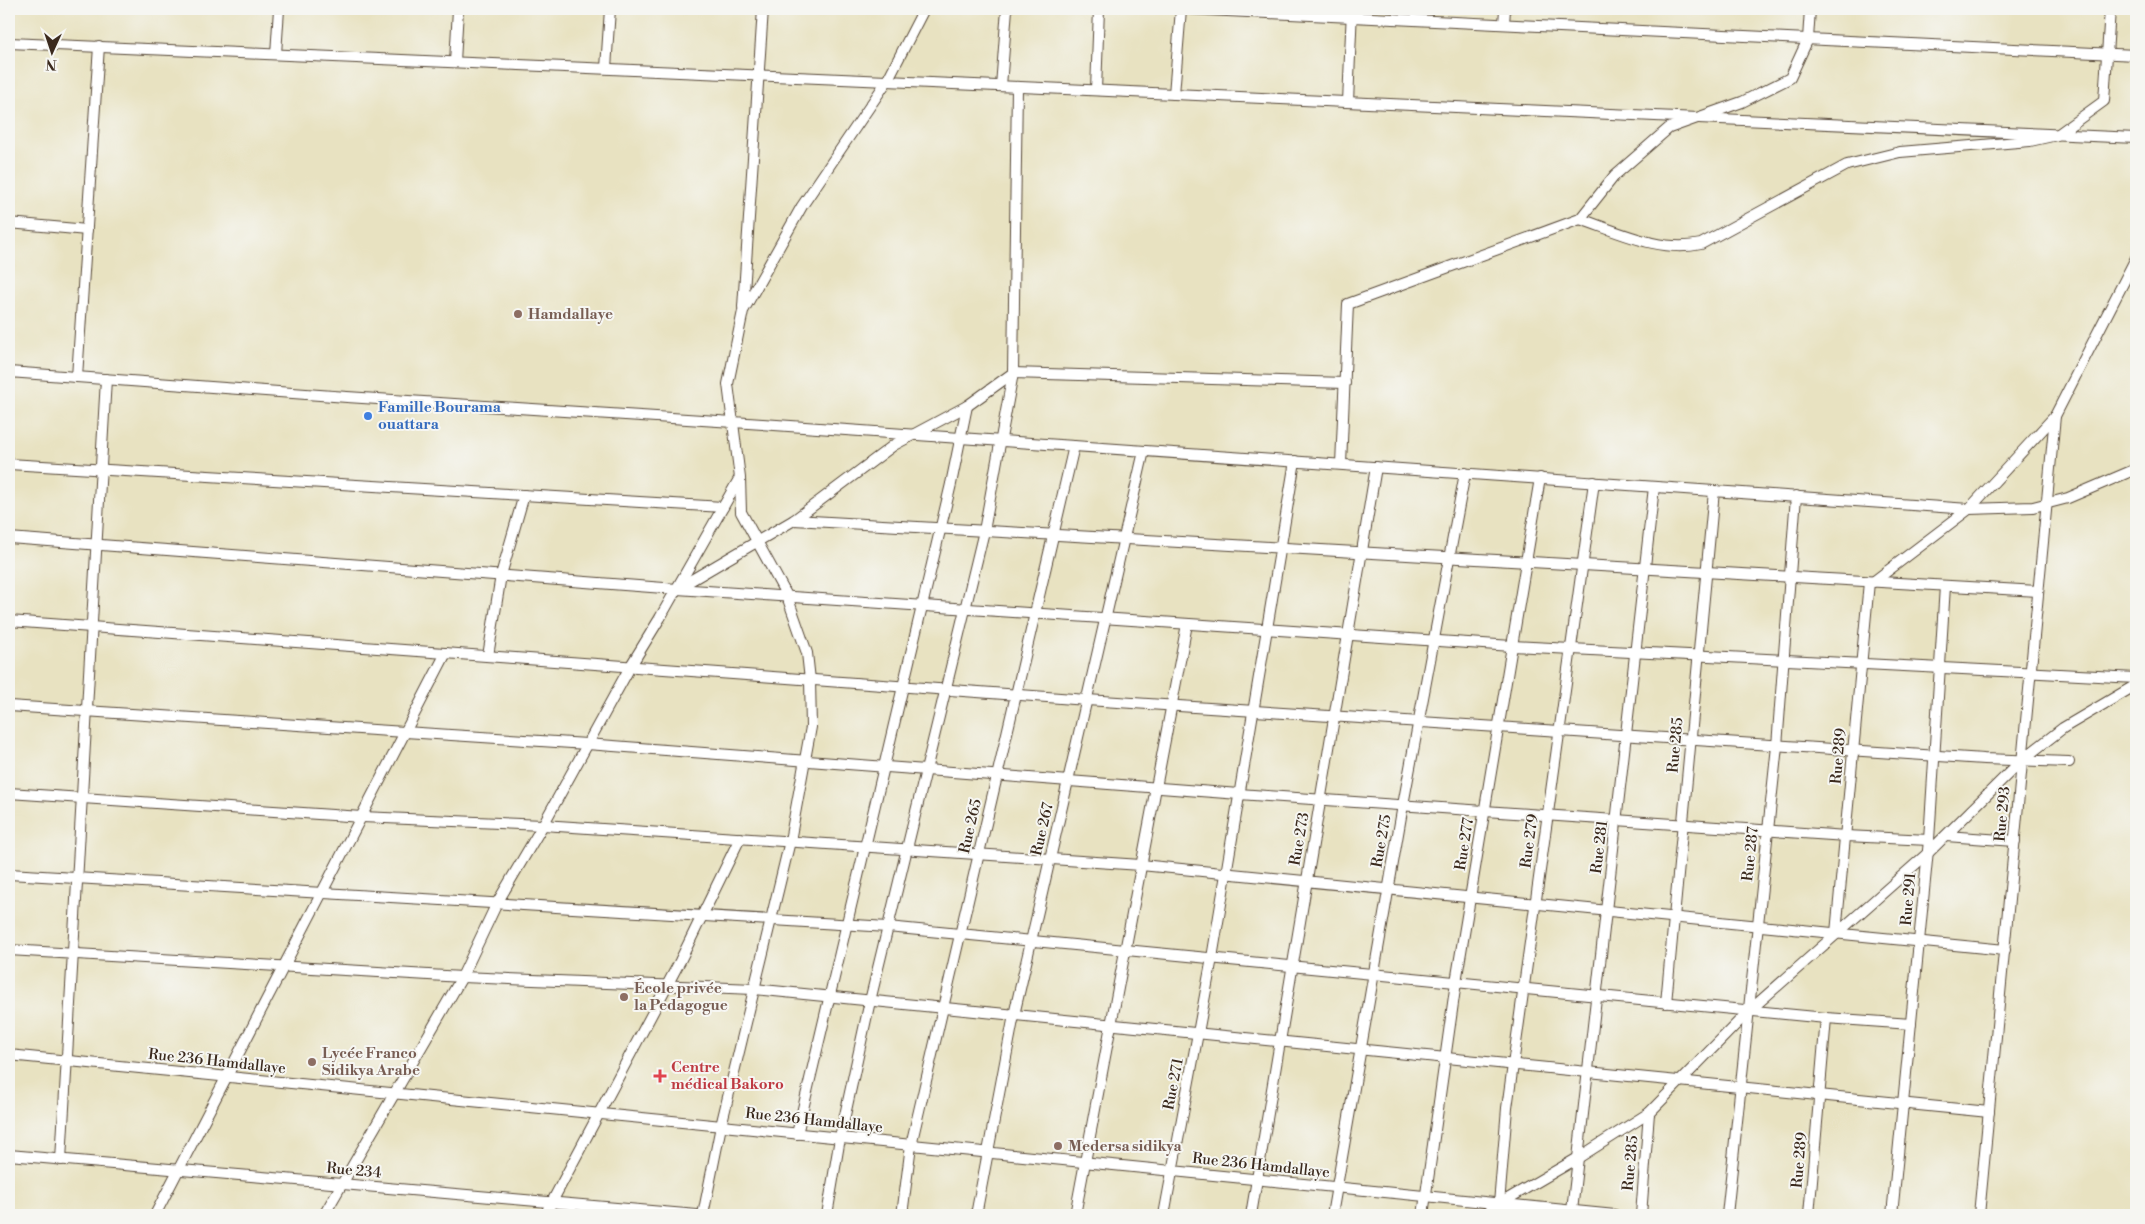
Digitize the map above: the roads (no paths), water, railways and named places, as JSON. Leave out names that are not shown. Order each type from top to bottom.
[{"type":"street","points":[[276,54],[279,9]]},
{"type":"street","points":[[455,62],[458,9]]},
{"type":"street","points":[[606,68],[610,9]]},
{"type":"street","points":[[703,1215],[721,1126],[790,841],[811,727],[810,680],[806,653],[787,596],[741,512],[740,478],[728,384],[743,311],[763,9]]},
{"type":"street","points":[[743,311],[802,206],[887,80],[924,9]]},
{"type":"street","points":[[1000,86],[1007,9]]},
{"type":"street","points":[[1096,90],[1100,9]]},
{"type":"street","points":[[1174,94],[1181,9]]},
{"type":"street","points":[[1186,9],[1352,13],[1504,24],[2136,55]]},
{"type":"street","points":[[1504,24],[1506,9]]},
{"type":"street","points":[[1341,464],[1348,304],[1580,219],[1615,175],[1669,128],[1742,102],[1790,78],[1808,38],[1810,9]]},
{"type":"street","points":[[1580,219],[1652,243],[1684,247],[1701,244],[1847,165],[1900,152],[2030,141],[2057,135],[2104,101],[2110,9]]},
{"type":"street","points":[[1348,102],[1352,13]]},
{"type":"street","points":[[9,42],[758,76],[887,80],[2136,138]]},
{"type":"street","points":[[77,377],[99,46]]},
{"type":"street","points":[[827,1215],[840,1138],[870,1000],[984,531],[1013,373],[1017,87]]},
{"type":"street","points":[[9,223],[87,230]]},
{"type":"street","points":[[1871,582],[1970,509],[2055,416],[2136,258]]},
{"type":"street","points":[[9,372],[337,397],[914,434],[1970,509],[2033,507],[2046,504],[2068,498],[2136,468]]},
{"type":"street","points":[[677,589],[794,520],[894,445],[967,406],[1013,373],[1345,383]]},
{"type":"street","points":[[61,1160],[106,379]]},
{"type":"street","points":[[797,1134],[940,529],[967,406]]},
{"type":"street","name":"Rue 293","points":[[1979,1215],[2055,416]]},
{"type":"street","name":"Rue 265","points":[[902,1215],[911,1145],[1074,446]]},
{"type":"street","name":"Rue 267","points":[[976,1215],[1014,1015],[1144,451]]},
{"type":"street","name":"Rue 271","points":[[1164,1215],[1212,958],[1295,461]]},
{"type":"street","points":[[9,464],[723,507]]},
{"type":"street","name":"Rue 273","points":[[1251,1215],[1376,467]]},
{"type":"street","name":"Rue 275","points":[[1332,1215],[1403,805],[1465,473]]},
{"type":"street","points":[[324,1215],[396,1094],[462,977],[497,903],[543,825],[630,667],[740,478]]},
{"type":"street","name":"Rue 277","points":[[1423,1215],[1456,982],[1540,478]]},
{"type":"street","name":"Rue 279","points":[[1499,1204],[1507,1108],[1594,482]]},
{"type":"street","name":"Rue 281","points":[[1572,1211],[1654,487]]},
{"type":"street","name":"Rue 285","points":[[1666,1002],[1714,491]]},
{"type":"street","points":[[488,656],[501,576],[524,495]]},
{"type":"street","name":"Rue 287","points":[[1727,1215],[1777,746],[1796,496]]},
{"type":"street","points":[[794,520],[2038,592]]},
{"type":"street","points":[[9,538],[677,589],[1433,641],[2136,678]]},
{"type":"street","name":"Rue 289","points":[[1836,933],[1861,664],[1871,582]]},
{"type":"street","name":"Rue 291","points":[[1892,1215],[1929,840],[1945,586]]},
{"type":"street","points":[[9,621],[1172,706],[1853,751],[2069,762]]},
{"type":"street","points":[[1075,1215],[1187,624]]},
{"type":"street","points":[[155,1215],[446,653]]},
{"type":"street","points":[[1485,1215],[1499,1204],[1578,1158],[1649,1113],[1749,1011],[1927,854],[2022,760],[2063,728],[2136,686]]},
{"type":"street","points":[[9,706],[587,744],[1321,800],[1768,831],[1929,840]]},
{"type":"street","points":[[9,793],[362,817],[543,825],[1141,865],[2005,950]]},
{"type":"street","points":[[1946,836],[2015,841]]},
{"type":"street","points":[[545,1215],[680,961],[740,838]]},
{"type":"street","points":[[9,874],[888,927],[1749,1011],[1911,1024]]},
{"type":"street","points":[[9,950],[462,977],[754,989],[1989,1112]]},
{"type":"street","name":"Rue 289","points":[[1809,1215],[1826,1018]]},
{"type":"street","name":"Rue 236 Hamdallaye","points":[[9,1055],[1425,1196],[1559,1212],[1572,1211],[1616,1215]]},
{"type":"street","name":"Rue 285","points":[[1641,1215],[1649,1113]]},
{"type":"street","name":"Rue 234","points":[[9,1155],[697,1215]]},
{"type":"place","name":"Hamdallaye","points":[[518,314]]},
{"type":"place","name":"Famille Bourama ouattara","points":[[368,416]]},
{"type":"place","name":"École privée la Pedagogue","points":[[624,997]]},
{"type":"place","name":"Lycée Franco Sidikya Arabe","points":[[312,1062]]},
{"type":"place","name":"Centre médical Bakoro","points":[[660,1076]]},
{"type":"place","name":"Medersa sidikya","points":[[1058,1146]]}]
